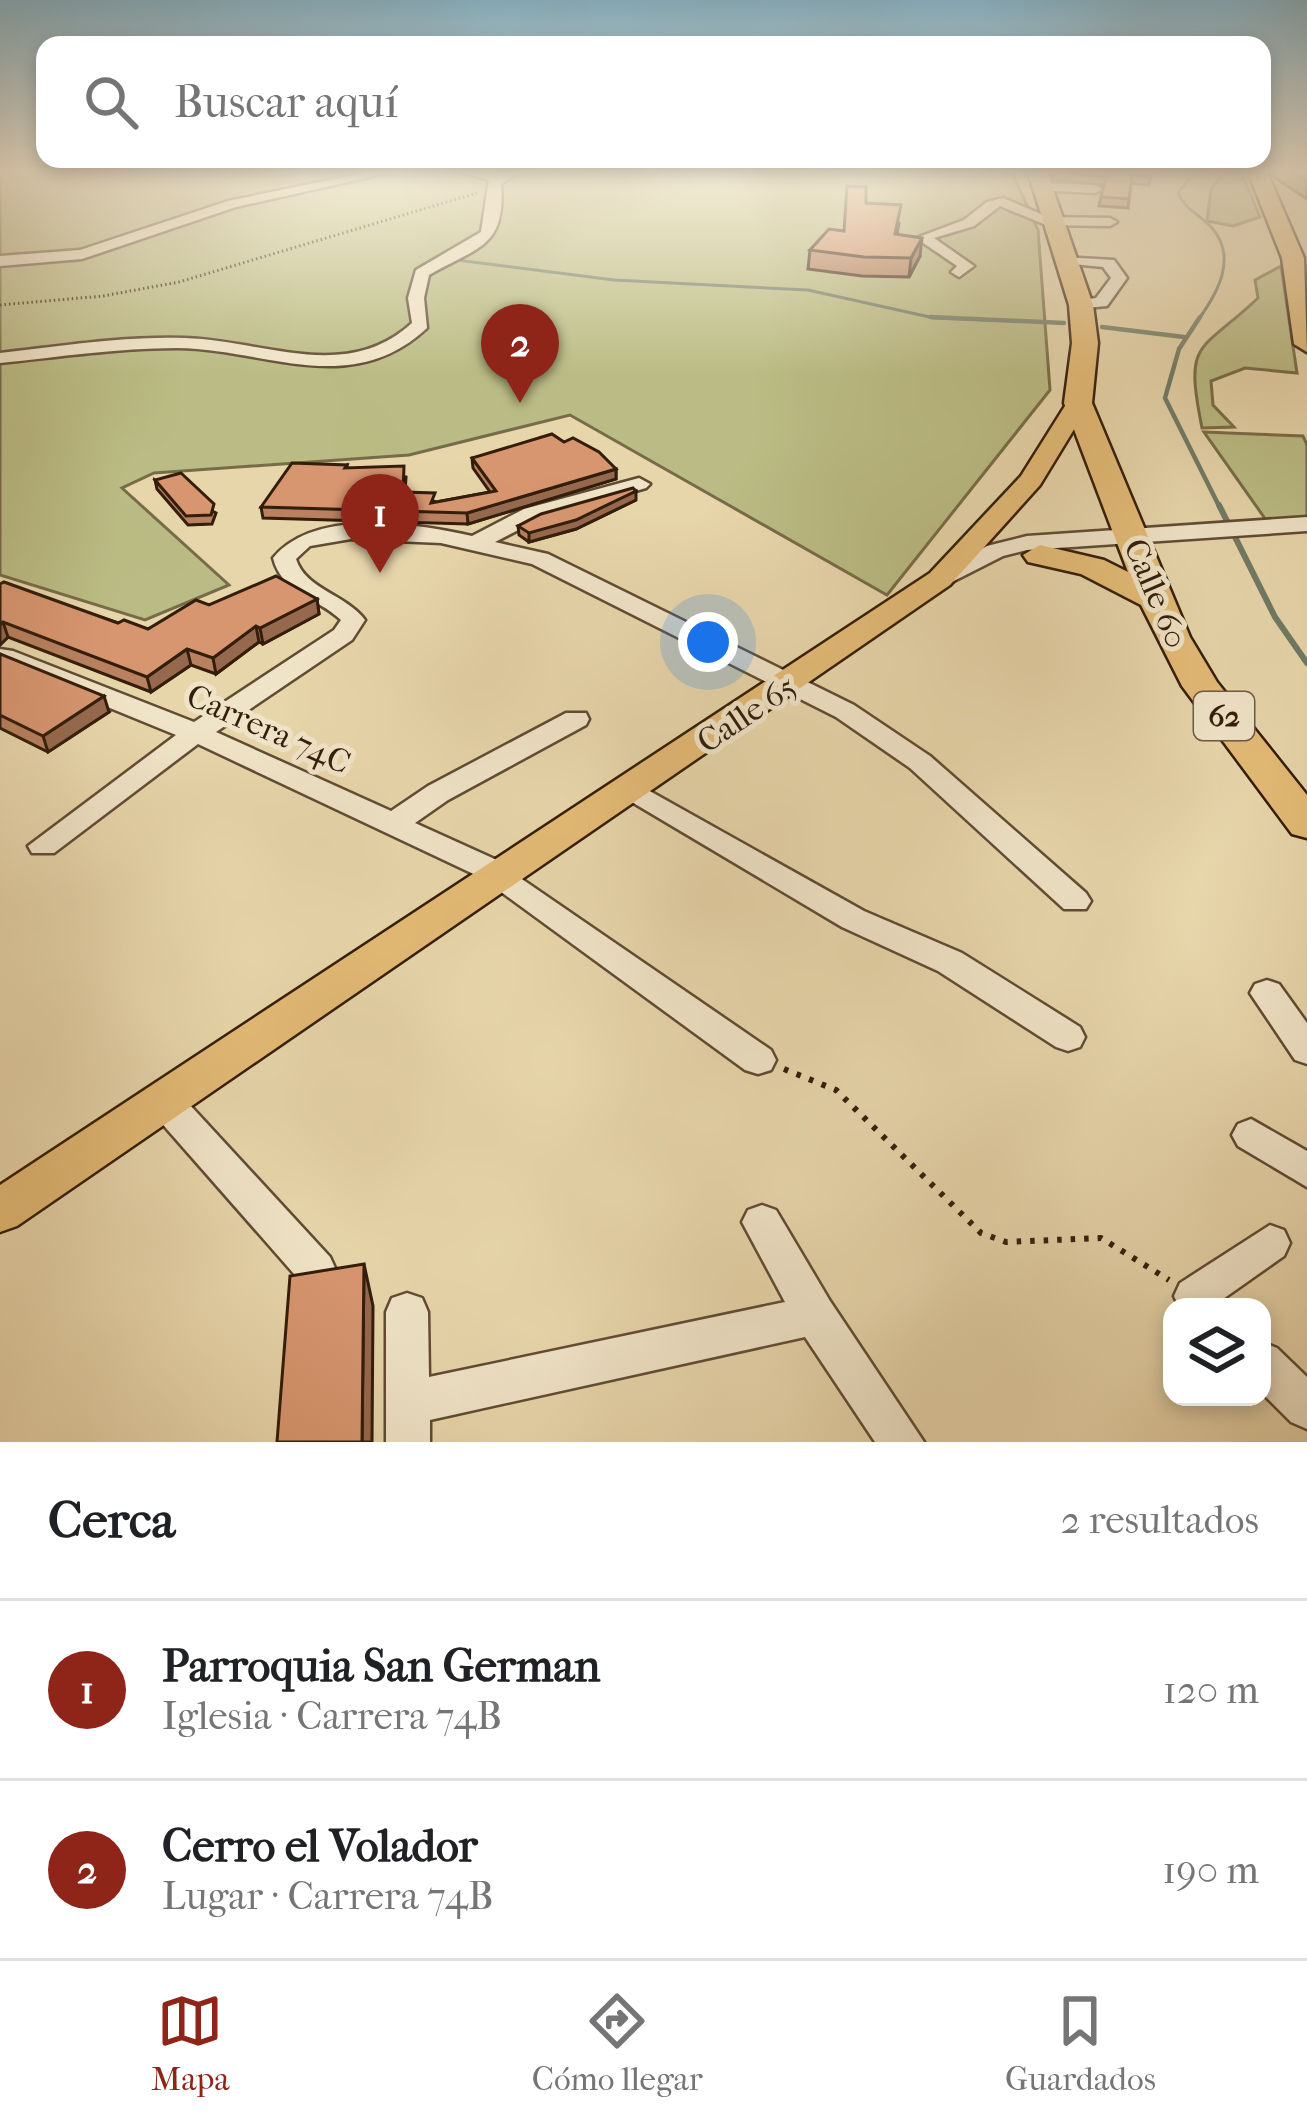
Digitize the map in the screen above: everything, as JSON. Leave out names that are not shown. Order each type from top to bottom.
[{"type":"highway","name":"Calle 65","points":[[1059,239],[1081,305],[1085,344],[1078,403]]},
{"type":"highway","points":[[1300,258],[1307,344]]},
{"type":"highway","name":"Calle 60","points":[[1078,403],[1152,539],[1157,599],[1172,637],[1201,686],[1307,824]]},
{"type":"highway","points":[[1040,556],[1092,567],[1157,599]]},
{"type":"main road","name":"Calle 65","points":[[0,1211],[940,579],[1031,480],[1078,403]]},
{"type":"street","points":[[0,261],[82,254],[126,239]]},
{"type":"street","points":[[0,358],[183,343],[284,358],[368,355],[404,339],[421,323],[416,298],[422,273],[483,239]]},
{"type":"street","points":[[925,239],[963,262],[966,266],[959,272]]},
{"type":"street","points":[[1066,260],[1108,263],[1119,278],[1101,302],[1081,305]]},
{"type":"street","points":[[480,541],[544,510],[640,484]]},
{"type":"street","points":[[44,846],[196,733],[343,635],[353,620],[346,608],[297,584],[285,570],[284,558],[303,541],[351,532],[480,541],[540,559],[845,711],[920,761],[1075,901]]},
{"type":"street","points":[[940,579],[1011,547],[1297,533]]},
{"type":"street","points":[[940,579],[1040,556],[1152,539]]},
{"type":"street","name":"Carrera 74C","points":[[4,656],[196,733],[499,876],[758,1060]]},
{"type":"street","points":[[393,824],[438,793],[576,718]]},
{"type":"street","points":[[630,790],[853,919],[950,962],[1068,1037]]},
{"type":"street","points":[[1267,993],[1307,1050]]},
{"type":"street","points":[[164,1101],[316,1270]]},
{"type":"street","points":[[1251,1136],[1307,1171]]},
{"type":"street","points":[[762,1222],[814,1315],[901,1442]]},
{"type":"street","points":[[1205,1298],[1270,1243]]},
{"type":"street","points":[[407,1312],[408,1422],[814,1315]]},
{"type":"street","points":[[1271,1372],[1307,1407]]},
{"type":"path","points":[[0,305],[103,296],[179,282],[313,239]]},
{"type":"path","points":[[758,1060],[836,1090],[981,1233],[1032,1244],[1101,1238],[1194,1298]]},
{"type":"green space","points":[[0,239],[1039,239],[1050,390],[887,595],[570,415],[409,455],[154,473],[122,488],[229,585],[145,620],[0,575]]},
{"type":"green space","points":[[1281,266],[1297,373],[1245,368],[1211,381],[1213,405],[1234,427],[1202,428],[1195,378],[1201,350],[1258,298],[1255,280]]},
{"type":"green space","points":[[1204,432],[1303,436],[1307,519],[1266,520]]},
{"type":"building","points":[[820,239],[921,239],[911,258],[810,250]]},
{"type":"building","points":[[552,434],[564,442],[573,438],[599,452],[616,469],[467,513],[261,507],[292,463],[404,466],[403,492],[435,493],[431,503],[496,491],[472,458]]},
{"type":"building","points":[[181,473],[214,504],[211,515],[186,516],[155,480]]},
{"type":"building","points":[[633,488],[636,491],[576,520],[529,533],[518,526],[541,514]]},
{"type":"building","points":[[276,576],[317,599],[256,626],[213,658],[187,649],[147,677],[3,622],[0,625],[0,584],[4,582],[118,623],[124,620],[148,629],[196,600],[209,605]]},
{"type":"building","points":[[0,654],[104,696],[43,736],[0,715]]},
{"type":"building","points":[[364,1264],[362,1442],[277,1442],[290,1276]]},
{"type":"waterway","points":[[1200,317],[1222,276],[1219,239]]},
{"type":"waterway","points":[[457,260],[614,280],[808,290],[934,318],[990,320]]},
{"type":"waterway","points":[[930,317],[1064,323]]},
{"type":"waterway","points":[[1200,317],[1179,349],[1165,398],[1220,508]]},
{"type":"waterway","points":[[1102,327],[1184,337]]},
{"type":"waterway","points":[[1219,505],[1275,617],[1307,663]]},
{"type":"place","name":"Cerro el Volador","points":[[520,403]]},
{"type":"place","name":"Parroquia San German","points":[[380,573]]}]
